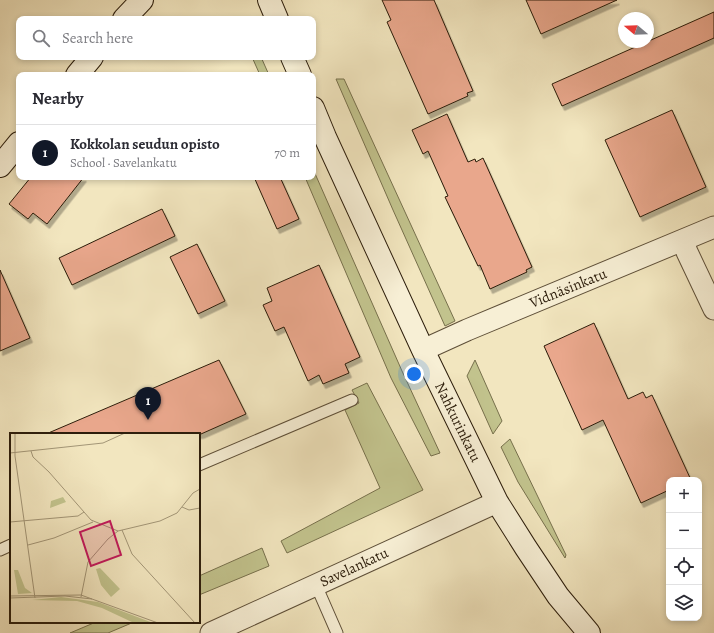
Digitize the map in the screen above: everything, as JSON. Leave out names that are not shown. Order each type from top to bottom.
[{"type":"main road","points":[[127,16],[142,0]]},
{"type":"main road","points":[[270,0],[276,16]]},
{"type":"main road","points":[[80,72],[90,60]]},
{"type":"main road","points":[[293,60],[299,72]]},
{"type":"main road","name":"Nahkurinkatu","points":[[316,116],[423,350],[497,502],[558,596],[589,633]]},
{"type":"main road","points":[[0,166],[16,147]]},
{"type":"street","name":"Vidnäsinkatu","points":[[423,350],[467,330],[714,227]]},
{"type":"street","points":[[683,241],[714,309]]},
{"type":"street","name":"Savelankatu","points":[[211,633],[497,502]]},
{"type":"lane","points":[[200,465],[352,400]]},
{"type":"lane","points":[[0,550],[10,545]]},
{"type":"lane","points":[[316,585],[337,633]]},
{"type":"green space","points":[[253,60],[262,60],[268,72],[259,72]]},
{"type":"green space","points":[[336,79],[344,79],[455,321],[445,326],[393,210]]},
{"type":"green space","points":[[316,176],[402,371],[440,453],[431,456],[391,378],[306,180],[316,180]]},
{"type":"green space","points":[[475,360],[502,421],[493,434],[467,376]]},
{"type":"green space","points":[[367,383],[423,490],[287,553],[281,541],[380,488],[345,410],[359,403],[352,390]]},
{"type":"green space","points":[[510,439],[566,555],[565,558],[518,482],[501,447]]},
{"type":"green space","points":[[262,548],[269,566],[200,595],[200,576]]},
{"type":"green space","points":[[94,623],[132,623],[108,633],[70,633]]},
{"type":"building","points":[[382,0],[434,0],[473,91],[467,93],[468,96],[428,114],[387,22],[391,20]]},
{"type":"building","points":[[526,0],[617,0],[541,34]]},
{"type":"building","points":[[714,12],[714,38],[562,106],[552,84],[633,48],[654,48],[654,39]]},
{"type":"building","points":[[672,110],[706,187],[640,217],[605,140]]},
{"type":"building","points":[[447,114],[468,162],[475,159],[476,162],[483,158],[532,267],[526,270],[527,272],[490,289],[480,265],[478,266],[445,197],[448,196],[428,151],[423,154],[412,130]]},
{"type":"building","points":[[29,180],[82,180],[47,224],[33,213],[28,219],[9,204]]},
{"type":"building","points":[[255,180],[281,180],[299,219],[277,229]]},
{"type":"building","points":[[162,209],[175,236],[72,285],[59,258]]},
{"type":"building","points":[[197,244],[225,301],[198,314],[170,257]]},
{"type":"building","points":[[319,265],[360,357],[345,364],[349,373],[323,384],[319,375],[308,381],[284,327],[275,331],[263,305],[272,301],[267,288]]},
{"type":"building","points":[[0,270],[30,338],[0,351]]},
{"type":"building","points":[[594,323],[628,399],[643,392],[646,398],[652,395],[690,477],[666,477],[666,491],[641,503],[603,420],[582,430],[544,346]]},
{"type":"building","points":[[219,360],[246,414],[201,434],[48,433]]},
{"type":"place","name":"Kokkolan seudun opisto","points":[[148,420]]}]
